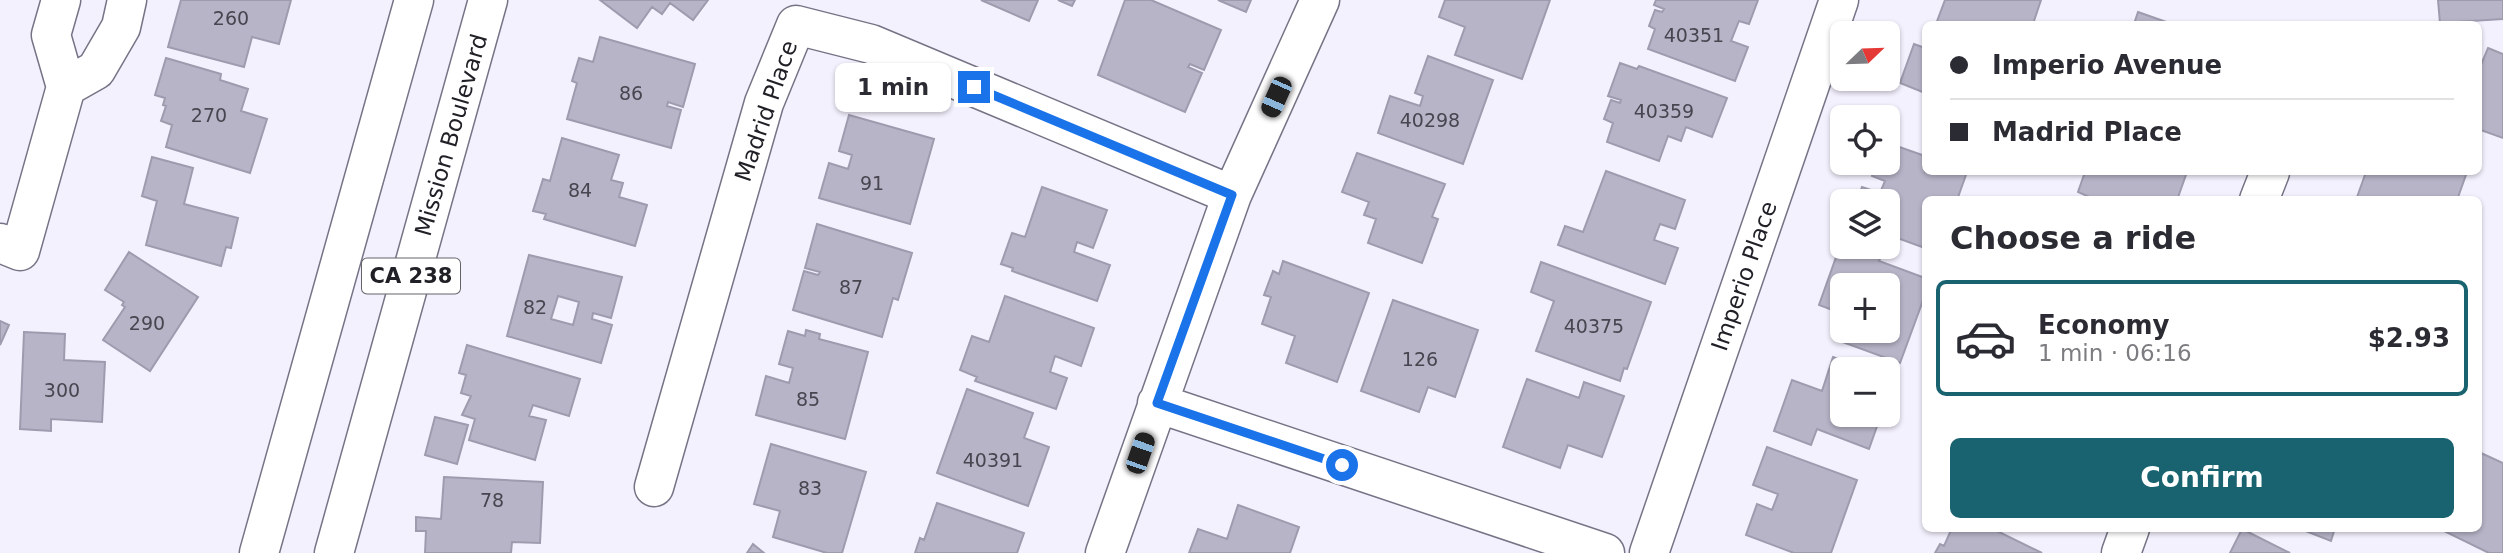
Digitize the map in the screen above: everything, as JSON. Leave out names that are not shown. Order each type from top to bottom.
[{"type":"street","points":[[0,243],[20,251],[66,88],[51,35],[61,0]]},
{"type":"street","points":[[66,88],[96,70],[121,27],[127,0]]},
{"type":"street","name":"CA 238","points":[[259,553],[414,0]]},
{"type":"street","name":"Mission Boulevard","points":[[334,553],[488,0]]},
{"type":"street","points":[[1105,553],[1232,195],[1320,0]]},
{"type":"street","name":"Imperio Place","points":[[1649,553],[1839,0]]},
{"type":"street","name":"Madrid Place","points":[[654,487],[764,103],[796,25],[871,44],[1232,195]]},
{"type":"street","points":[[2261,196],[2269,175]]},
{"type":"street","points":[[1157,403],[1605,553]]},
{"type":"street","points":[[2121,553],[2129,532]]},
{"type":"building","points":[[181,0],[291,0],[279,44],[252,37],[244,67],[168,47]]},
{"type":"building","points":[[600,0],[708,0],[693,20],[670,3],[662,14],[652,7],[637,28]]},
{"type":"building","points":[[981,0],[1038,0],[1029,21]]},
{"type":"building","points":[[1058,0],[1075,0],[1072,6]]},
{"type":"building","points":[[1125,0],[1151,0],[1221,30],[1204,70],[1190,64],[1188,67],[1202,73],[1185,112],[1098,75]]},
{"type":"building","points":[[1218,0],[1251,0],[1246,12]]},
{"type":"building","points":[[1445,0],[1550,0],[1522,79],[1455,55],[1465,27],[1439,17]]},
{"type":"building","points":[[1656,0],[1758,0],[1749,24],[1739,21],[1731,41],[1748,47],[1735,81],[1648,49],[1655,29],[1649,26],[1655,10],[1662,12],[1664,9],[1654,5]]},
{"type":"building","points":[[1945,0],[2041,0],[2034,21],[1937,21]]},
{"type":"building","points":[[2438,0],[2503,0],[2503,19],[2440,21]]},
{"type":"building","points":[[2138,12],[2164,21],[2135,21]]},
{"type":"building","points":[[600,37],[695,64],[683,107],[668,102],[667,106],[681,110],[671,148],[567,119],[577,83],[572,81],[579,58],[593,62]]},
{"type":"building","points":[[1914,44],[1922,47],[1922,92],[1900,83]]},
{"type":"building","points":[[2488,48],[2503,54],[2503,138],[2482,130],[2482,62]]},
{"type":"building","points":[[1428,56],[1493,80],[1463,164],[1378,133],[1390,96],[1420,106],[1423,96],[1415,93]]},
{"type":"building","points":[[166,58],[221,74],[220,80],[248,89],[241,111],[267,119],[250,173],[166,147],[172,125],[161,121],[166,106],[163,105],[165,98],[155,95]]},
{"type":"building","points":[[1620,63],[1637,69],[1639,66],[1727,98],[1712,137],[1686,127],[1681,141],[1668,136],[1659,161],[1607,142],[1613,123],[1604,119],[1611,100],[1620,103],[1621,100],[1608,96]]},
{"type":"building","points":[[849,115],[934,139],[910,224],[819,198],[829,163],[848,169],[852,155],[839,151]]},
{"type":"building","points":[[562,138],[619,155],[611,180],[623,183],[619,197],[647,205],[635,246],[544,219],[546,214],[533,211],[543,179],[550,181]]},
{"type":"building","points":[[1900,147],[1922,155],[1922,175],[1966,175],[1958,196],[1922,196],[1922,247],[1900,239],[1900,189],[1882,189],[1885,181],[1872,176],[1900,175]]},
{"type":"building","points":[[1357,153],[1445,184],[1432,217],[1438,219],[1422,263],[1368,243],[1376,219],[1364,215],[1369,202],[1342,192]]},
{"type":"building","points":[[152,157],[193,168],[184,204],[238,218],[231,248],[226,247],[221,266],[146,245],[157,201],[142,196]]},
{"type":"building","points":[[1606,171],[1685,200],[1675,229],[1660,224],[1654,240],[1678,248],[1665,284],[1558,245],[1565,226],[1583,232]]},
{"type":"building","points":[[2084,175],[2186,175],[2178,196],[2087,196],[2078,192]]},
{"type":"building","points":[[2365,175],[2466,175],[2458,196],[2357,196]]},
{"type":"building","points":[[1042,187],[1107,210],[1093,248],[1077,242],[1074,252],[1110,265],[1097,301],[1012,271],[1013,268],[1001,264],[1012,233],[1025,237]]},
{"type":"building","points":[[817,224],[912,253],[898,300],[893,298],[882,337],[793,310],[804,271],[818,275],[820,272],[805,268]]},
{"type":"building","points":[[129,252],[198,297],[150,371],[103,340],[125,307],[122,305],[124,302],[105,290]]},
{"type":"building","points":[[529,255],[622,277],[611,318],[593,313],[592,319],[612,325],[601,363],[507,336]],"holes":[[[558,296],[579,302],[573,325],[551,319]]]},
{"type":"building","points":[[1835,259],[1880,259],[1879,261],[1922,277],[1922,303],[1900,363],[1900,357],[1884,357],[1845,343],[1900,343],[1900,273],[1830,273]]},
{"type":"building","points":[[1283,261],[1369,293],[1337,382],[1286,363],[1295,336],[1262,324],[1271,297],[1264,295],[1273,271],[1279,274]]},
{"type":"building","points":[[1541,262],[1651,302],[1627,369],[1624,368],[1620,381],[1536,351],[1554,301],[1531,292]]},
{"type":"building","points":[[1830,274],[1830,309],[1819,305]]},
{"type":"building","points":[[1005,296],[1094,328],[1081,366],[1055,356],[1050,372],[1067,378],[1056,409],[975,381],[977,377],[960,370],[972,336],[989,342]]},
{"type":"building","points":[[1393,300],[1478,330],[1455,397],[1428,387],[1419,412],[1361,391]]},
{"type":"building","points":[[0,321],[9,325],[0,345]]},
{"type":"building","points":[[806,330],[820,334],[819,339],[868,352],[845,439],[756,415],[766,376],[789,383],[793,368],[779,364],[788,331],[805,336]]},
{"type":"building","points":[[24,332],[65,334],[64,360],[105,362],[102,422],[51,419],[51,431],[20,429]]},
{"type":"building","points":[[467,345],[580,379],[569,416],[533,405],[529,416],[546,420],[535,460],[469,440],[475,419],[462,415],[471,396],[461,393],[466,375],[459,373]]},
{"type":"building","points":[[1830,366],[1830,427],[1877,427],[1869,449],[1817,429],[1811,445],[1774,431],[1792,380],[1822,391]]},
{"type":"building","points":[[1527,379],[1579,398],[1584,382],[1624,396],[1602,457],[1568,445],[1560,468],[1503,447]]},
{"type":"building","points":[[967,389],[1033,413],[1024,438],[1049,447],[1028,506],[937,473]]},
{"type":"building","points":[[435,417],[468,425],[457,464],[425,455]]},
{"type":"building","points":[[771,444],[866,472],[842,553],[827,553],[773,537],[780,511],[754,504]]},
{"type":"building","points":[[1767,447],[1857,480],[1831,553],[1794,553],[1746,535],[1757,504],[1772,510],[1778,494],[1753,485]]},
{"type":"building","points":[[2482,453],[2503,463],[2503,553],[2489,553],[2446,532],[2482,532]]},
{"type":"building","points":[[444,477],[543,482],[540,543],[512,542],[511,553],[425,553],[426,531],[416,531],[416,517],[441,519]]},
{"type":"building","points":[[937,503],[1024,533],[1017,553],[915,553],[920,538],[924,540]]},
{"type":"building","points":[[1238,505],[1299,527],[1290,553],[1189,553],[1198,529],[1227,539]]},
{"type":"building","points":[[1950,532],[1999,532],[2042,553],[1935,553],[1940,544],[1944,546]]},
{"type":"building","points":[[2240,532],[2248,532],[2290,553],[2230,553]]},
{"type":"building","points":[[2308,532],[2334,532],[2331,541]]},
{"type":"building","points":[[753,544],[764,553],[747,553]]},
{"type":"route","points":[[974,87],[1232,195],[1157,403],[1342,465]]}]
